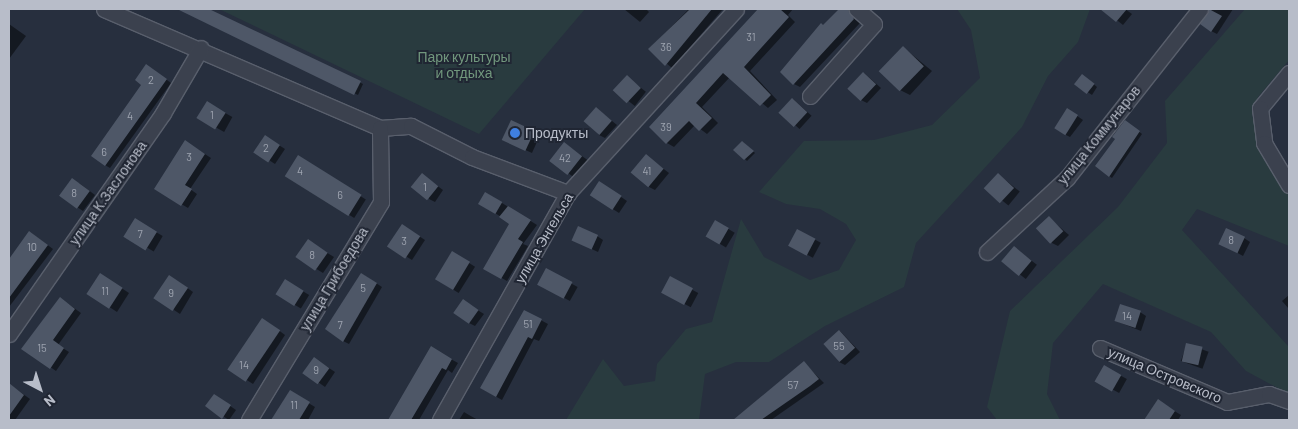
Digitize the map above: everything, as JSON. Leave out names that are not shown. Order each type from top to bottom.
[{"type":"street","points":[[104,9],[201,48],[380,128],[411,126],[472,157],[568,193]]},
{"type":"street","name":"улица Энгельса","points":[[440,420],[568,193],[736,9]]},
{"type":"street","points":[[810,96],[874,24],[857,9]]},
{"type":"street","name":"улица Коммунаров","points":[[987,252],[1067,178],[1200,9]]},
{"type":"street","name":"улица К.Заслонова","points":[[9,334],[164,113],[201,48]]},
{"type":"street","points":[[1289,73],[1260,108],[1264,143],[1289,185]]},
{"type":"street","name":"улица Грибоедова","points":[[249,420],[381,202],[380,128]]},
{"type":"street","name":"улица Островского","points":[[1100,348],[1227,402],[1269,394],[1289,401]]},
{"type":"green space","name":"Парк культуры и отдыха","points":[[219,9],[585,9],[479,134]]},
{"type":"green space","points":[[957,9],[1090,9],[1078,42],[1048,76],[1022,127],[916,243],[904,287],[825,326],[769,362],[736,362],[705,374],[699,420],[566,420],[603,359],[624,386],[655,381],[657,364],[686,329],[712,322],[741,219],[764,257],[810,280],[839,270],[856,240],[846,224],[820,209],[786,204],[759,192],[804,141],[874,140],[932,125],[980,78],[971,30]]},
{"type":"green space","points":[[1245,9],[1289,9],[1289,60],[1258,97],[1252,115],[1265,157],[1289,195],[1289,246],[1197,209],[1182,230],[1289,347],[1289,394],[1246,371],[1211,332],[1103,284],[1053,343],[1047,394],[1060,420],[997,420],[987,407],[1010,311],[1118,207],[1167,143],[1165,101]]},
{"type":"building","points":[[177,9],[209,9],[361,81],[354,95]]},
{"type":"building","points":[[690,9],[712,9],[665,66],[648,49]]},
{"type":"building","points":[[758,9],[780,9],[789,17],[744,67],[771,95],[760,106],[723,73],[696,103],[712,118],[699,131],[689,121],[666,144],[649,127]]},
{"type":"building","points":[[839,9],[848,9],[854,19],[793,85],[780,72],[821,23],[823,25]]},
{"type":"building","points":[[1100,9],[1127,9],[1116,22]]},
{"type":"building","points":[[1209,9],[1222,16],[1211,32],[1200,24]]},
{"type":"building","points":[[903,46],[924,66],[900,91],[879,71]]},
{"type":"building","points":[[146,64],[167,79],[105,166],[91,156],[141,85],[135,80]]},
{"type":"building","points":[[863,72],[876,84],[860,101],[847,89]]},
{"type":"building","points":[[1082,74],[1095,84],[1087,94],[1074,84]]},
{"type":"building","points":[[627,75],[641,88],[627,103],[613,90]]},
{"type":"building","points":[[792,98],[807,112],[794,127],[778,113]]},
{"type":"building","points":[[207,101],[226,113],[215,130],[196,118]]},
{"type":"building","points":[[596,107],[612,121],[599,135],[584,121]]},
{"type":"building","points":[[1067,108],[1078,115],[1065,135],[1054,128]]},
{"type":"building","points":[[511,120],[535,131],[525,151],[502,140]]},
{"type":"building","points":[[1125,120],[1140,131],[1109,177],[1095,166],[1115,139],[1112,137]]},
{"type":"building","points":[[265,135],[280,145],[268,162],[253,152]]},
{"type":"building","points":[[185,140],[205,154],[185,185],[192,189],[181,206],[154,189]]},
{"type":"building","points":[[742,141],[754,151],[744,160],[733,150]]},
{"type":"building","points":[[564,142],[582,156],[567,175],[549,161]]},
{"type":"building","points":[[646,154],[664,169],[648,187],[631,172]]},
{"type":"building","points":[[298,155],[362,195],[348,216],[285,176]]},
{"type":"building","points":[[422,173],[438,186],[427,200],[411,187]]},
{"type":"building","points":[[998,173],[1014,188],[1000,203],[984,188]]},
{"type":"building","points":[[72,178],[90,191],[77,209],[59,196]]},
{"type":"building","points":[[599,181],[622,196],[612,210],[590,195]]},
{"type":"building","points":[[485,192],[502,202],[495,214],[478,204]]},
{"type":"building","points":[[508,206],[531,220],[518,239],[523,242],[501,279],[483,269],[509,224],[499,217]]},
{"type":"building","points":[[1049,216],[1063,231],[1050,244],[1036,228]]},
{"type":"building","points":[[135,218],[157,232],[145,250],[123,237]]},
{"type":"building","points":[[715,220],[729,228],[719,244],[706,236]]},
{"type":"building","points":[[402,224],[420,236],[405,259],[387,246]]},
{"type":"building","points":[[578,226],[598,235],[592,250],[571,241]]},
{"type":"building","points":[[1226,228],[1245,237],[1237,253],[1218,244]]},
{"type":"building","points":[[797,229],[816,239],[807,256],[788,246]]},
{"type":"building","points":[[29,231],[48,245],[9,298],[9,259]]},
{"type":"building","points":[[308,239],[328,253],[315,271],[295,257]]},
{"type":"building","points":[[1014,246],[1032,261],[1019,276],[1001,261]]},
{"type":"building","points":[[452,251],[470,262],[453,290],[435,279]]},
{"type":"building","points":[[546,268],[572,282],[564,299],[537,285]]},
{"type":"building","points":[[100,273],[123,288],[109,309],[86,294]]},
{"type":"building","points":[[361,273],[377,283],[343,342],[325,329]]},
{"type":"building","points":[[169,275],[188,288],[172,311],[153,298]]},
{"type":"building","points":[[670,276],[693,288],[684,305],[661,293]]},
{"type":"building","points":[[285,279],[304,291],[294,306],[275,294]]},
{"type":"building","points":[[60,297],[75,309],[53,340],[64,348],[50,369],[21,349]]},
{"type":"building","points":[[463,299],[479,310],[469,324],[453,313]]},
{"type":"building","points":[[1120,304],[1141,311],[1135,328],[1114,321]]},
{"type":"building","points":[[524,310],[542,319],[532,339],[528,337],[496,397],[480,388]]},
{"type":"building","points":[[262,318],[280,330],[246,382],[227,369]]},
{"type":"building","points":[[839,330],[855,348],[839,362],[823,344]]},
{"type":"building","points":[[1186,343],[1203,347],[1198,365],[1182,362]]},
{"type":"building","points":[[431,346],[452,359],[446,370],[442,368],[411,420],[388,420]]},
{"type":"building","points":[[314,357],[329,368],[318,384],[302,373]]},
{"type":"building","points":[[804,361],[819,379],[761,420],[733,420]]},
{"type":"building","points":[[1104,365],[1121,375],[1112,391],[1094,381]]},
{"type":"building","points":[[9,383],[24,395],[9,416]]},
{"type":"building","points":[[290,390],[310,402],[299,420],[271,420]]},
{"type":"building","points":[[214,394],[231,405],[222,419],[205,406]]},
{"type":"building","points":[[1158,399],[1175,411],[1169,420],[1144,420]]},
{"type":"place","name":"Продукты","points":[[515,133]]}]
